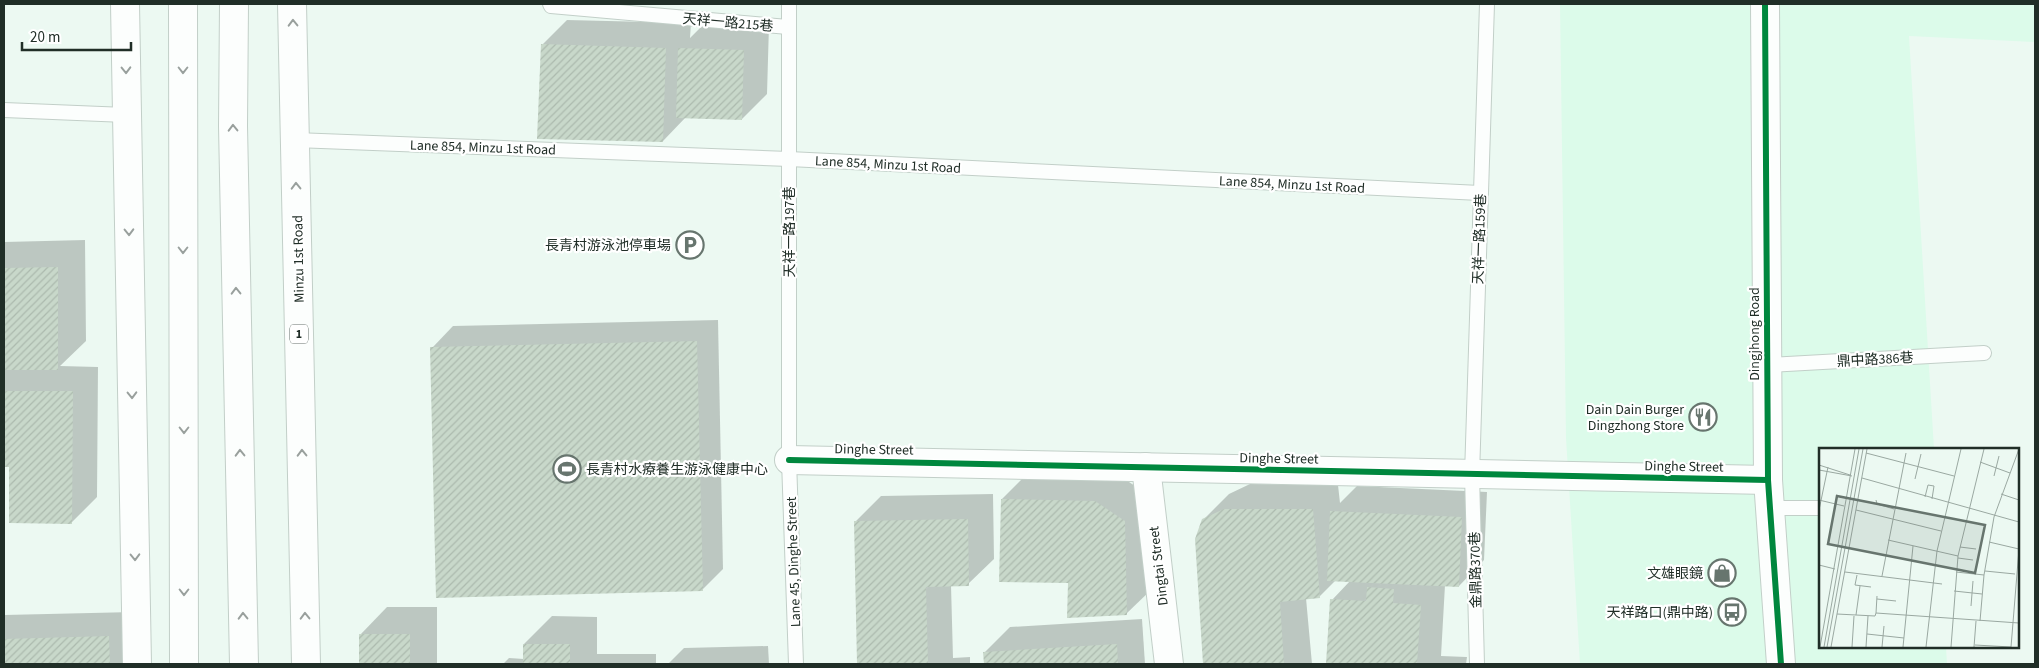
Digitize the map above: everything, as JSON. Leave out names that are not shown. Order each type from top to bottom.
[{"type":"main road","points":[[125,4],[137,664]]},
{"type":"main road","points":[[183,4],[184,664]]},
{"type":"main road","points":[[234,4],[233,136],[244,664]]},
{"type":"main road","name":"Minzu 1st Road","points":[[292,4],[306,664]]},
{"type":"main road","name":"Dingjhong Road","points":[[1765,4],[1768,480],[1781,664]]},
{"type":"main road","name":"Dinghe Street","points":[[790,460],[1768,480]]},
{"type":"main road","name":"Dingtai Street","points":[[1146,467],[1169,664]]},
{"type":"lane","name":"天祥一路215巷","points":[[550,4],[551,6],[788,27]]},
{"type":"lane","name":"天祥一路197巷","points":[[788,4],[790,460]]},
{"type":"lane","name":"天祥一路159巷","points":[[1472,475],[1487,4]]},
{"type":"lane","points":[[4,110],[126,115]]},
{"type":"lane","name":"Lane 854, Minzu 1st Road","points":[[295,140],[789,159],[1480,193]]},
{"type":"lane","name":"鼎中路386巷","points":[[1767,365],[1984,354]]},
{"type":"lane","name":"Lane 45, Dinghe Street","points":[[790,460],[796,664]]},
{"type":"lane","name":"金鼎路370巷","points":[[1472,475],[1477,664]]},
{"type":"lane","points":[[1769,508],[1819,508]]},
{"type":"shaded area","points":[[1560,4],[2035,4],[2035,42],[1909,36],[1934,448],[1819,448],[1819,648],[1946,648],[1947,664],[1580,664],[1566,438]]},
{"type":"building","points":[[541,44],[666,48],[663,142],[537,139]]},
{"type":"building","points":[[678,48],[744,50],[742,120],[676,118]]},
{"type":"building","points":[[58,267],[58,370],[4,370],[4,268]]},
{"type":"building","name":"長青村水療養生游泳健康中心","points":[[697,341],[703,591],[436,598],[430,347]]},
{"type":"building","points":[[4,391],[73,391],[72,524],[9,523],[9,467],[4,467]]},
{"type":"building","points":[[1001,499],[1095,501],[1125,521],[1127,615],[1067,618],[1068,583],[999,582]]},
{"type":"building","points":[[1224,509],[1313,509],[1320,598],[1280,602],[1284,664],[1203,664],[1195,539],[1202,519]]},
{"type":"building","points":[[1330,511],[1462,517],[1459,587],[1327,581]]},
{"type":"building","points":[[968,519],[969,586],[926,587],[928,664],[857,664],[854,521]]},
{"type":"building","points":[[1367,587],[1394,589],[1393,603],[1421,605],[1417,664],[1326,664],[1330,599],[1366,601]]},
{"type":"building","points":[[359,634],[410,634],[410,664],[359,664]]},
{"type":"building","points":[[109,636],[110,664],[4,664],[4,639]]},
{"type":"building","points":[[523,644],[570,644],[570,664],[523,664]]},
{"type":"building","points":[[1117,644],[1118,664],[984,664],[983,652]]},
{"type":"cycle path","points":[[1765,4],[1768,480],[1781,664]]},
{"type":"cycle path","points":[[789,460],[1768,480]]},
{"type":"place","name":"長青村游泳池停車場","points":[[690,245]]},
{"type":"place","name":"Dain Dain Burger Dingzhong Store","points":[[1703,417]]},
{"type":"place","name":"長青村水療養生游泳健康中心","points":[[567,469]]},
{"type":"place","name":"文雄眼鏡","points":[[1722,573]]},
{"type":"place","name":"天祥路口(鼎中路)","points":[[1732,612]]}]
